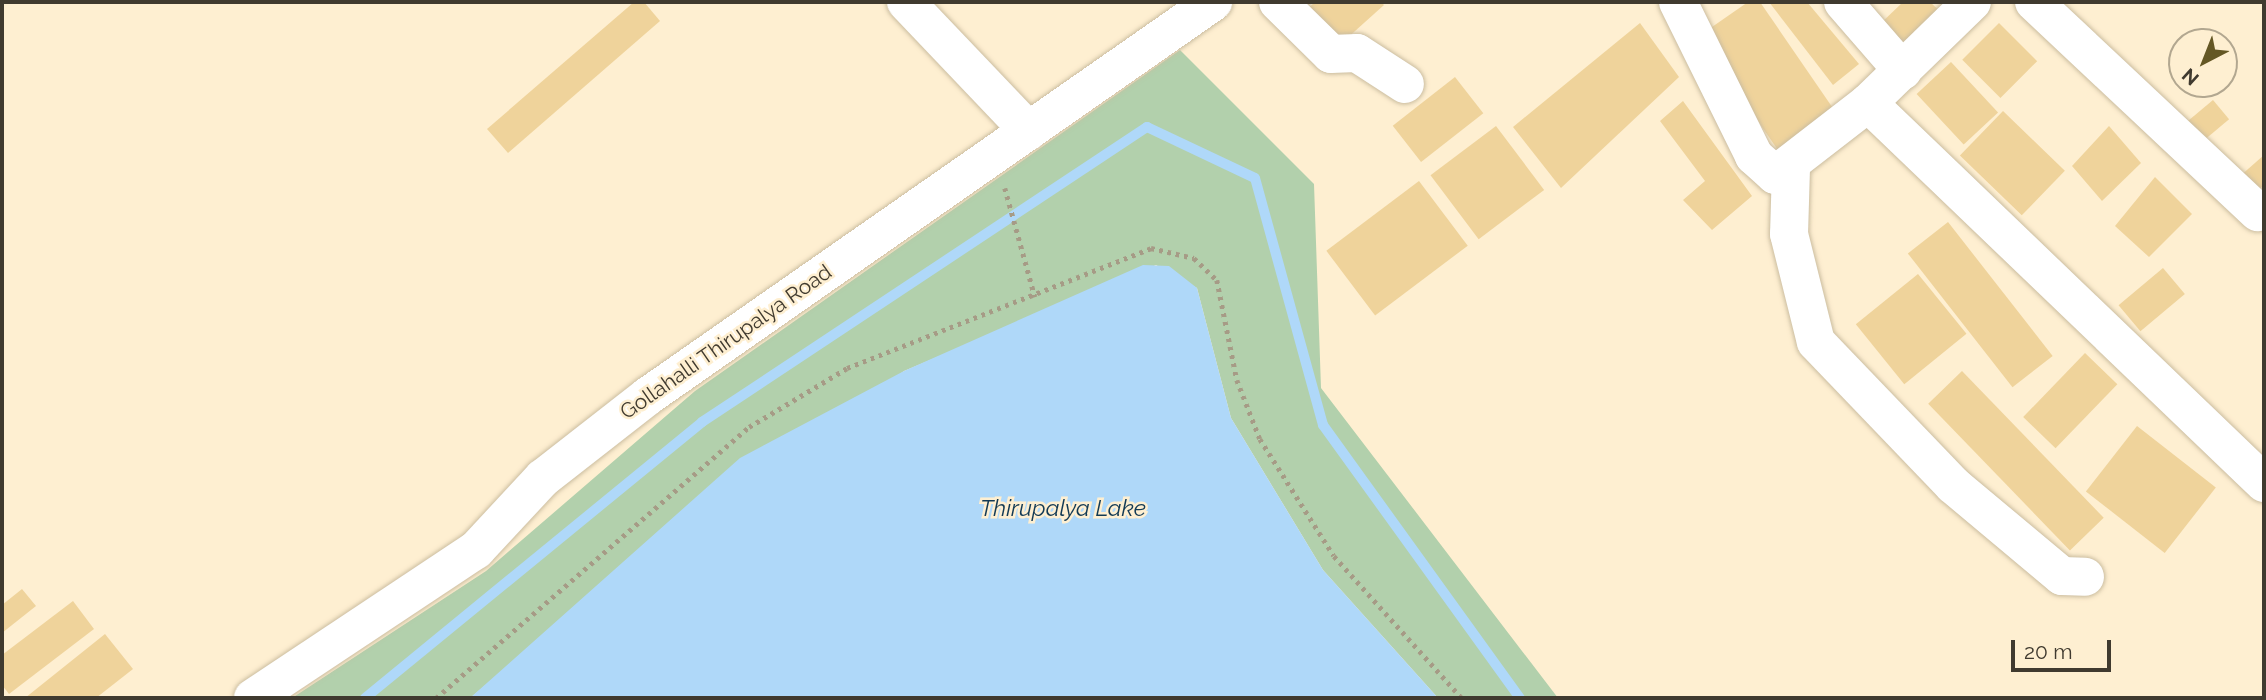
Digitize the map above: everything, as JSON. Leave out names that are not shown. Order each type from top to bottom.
[{"type":"street","points":[[906,2],[1029,131]]},
{"type":"street","name":"Gollahalli Thirupalya Road","points":[[253,698],[476,550],[543,478],[600,432],[1213,2]]},
{"type":"street","points":[[1278,2],[1331,54],[1357,53],[1405,84]]},
{"type":"street","points":[[1678,2],[1754,156],[1775,175],[1791,167],[1868,103],[1972,2]]},
{"type":"street","points":[[1843,2],[1903,71]]},
{"type":"street","points":[[2034,2],[2258,212]]},
{"type":"street","points":[[1868,103],[2264,482]]},
{"type":"street","points":[[1791,167],[1789,234],[1815,342],[1953,485],[2062,576],[2085,577]]},
{"type":"path","points":[[995,153],[1035,297]]},
{"type":"path","points":[[436,698],[749,427],[847,368],[1035,297],[1151,248],[1181,252],[1207,268],[1224,295],[1245,406],[1272,460],[1359,588],[1462,698]]},
{"type":"green space","points":[[1180,50],[1314,184],[1321,388],[1558,698],[1438,698],[1323,570],[1231,418],[1197,288],[1156,265],[904,371],[575,611],[470,698],[292,698],[486,571],[695,391]]},
{"type":"water","name":"Thirupalya Lake","points":[[1143,265],[1169,266],[1197,288],[1231,418],[1323,570],[1438,698],[470,698],[740,458],[904,371]]},
{"type":"building","points":[[634,2],[644,2],[660,21],[508,153],[487,129]]},
{"type":"building","points":[[1315,2],[1381,2],[1384,5],[1335,49],[1303,13]]},
{"type":"building","points":[[1748,2],[1760,2],[1839,117],[1782,156],[1699,36]]},
{"type":"building","points":[[1769,2],[1807,2],[1859,64],[1833,85]]},
{"type":"building","points":[[1903,2],[1930,2],[1945,16],[1908,57],[1879,25]]},
{"type":"building","points":[[1640,23],[1679,77],[1561,188],[1513,127]]},
{"type":"building","points":[[1999,23],[2037,61],[2000,98],[1962,60]]},
{"type":"building","points":[[1951,62],[1998,112],[1964,145],[1917,94]]},
{"type":"building","points":[[1455,77],[1483,113],[1421,162],[1393,126]]},
{"type":"building","points":[[2213,100],[2229,119],[2201,143],[2185,124]]},
{"type":"building","points":[[1683,101],[1752,196],[1712,230],[1683,200],[1705,181],[1660,121]]},
{"type":"building","points":[[2003,111],[2065,171],[2022,215],[1960,156]]},
{"type":"building","points":[[1496,126],[1544,190],[1479,239],[1431,175]]},
{"type":"building","points":[[2109,126],[2141,163],[2102,201],[2072,166]]},
{"type":"building","points":[[2264,155],[2264,185],[2254,194],[2239,177]]},
{"type":"building","points":[[2155,177],[2192,214],[2149,257],[2115,226]]},
{"type":"building","points":[[1419,181],[1468,246],[1375,316],[1326,251]]},
{"type":"building","points":[[1948,222],[2053,356],[2012,387],[1908,253]]},
{"type":"building","points":[[2163,268],[2185,294],[2140,331],[2119,305]]},
{"type":"building","points":[[1918,274],[1966,334],[1904,384],[1856,324]]},
{"type":"building","points":[[2085,353],[2117,384],[2056,448],[2023,417]]},
{"type":"building","points":[[1962,371],[2104,518],[2070,550],[1928,404]]},
{"type":"building","points":[[2137,426],[2216,488],[2165,553],[2086,491]]},
{"type":"building","points":[[22,589],[36,606],[2,633],[2,605]]},
{"type":"building","points":[[73,601],[94,629],[9,694],[2,685],[2,655]]},
{"type":"building","points":[[105,634],[133,669],[96,698],[25,698]]},
{"type":"waterway","points":[[365,698],[702,422],[1147,127],[1255,178],[1323,425],[1520,698]]}]
